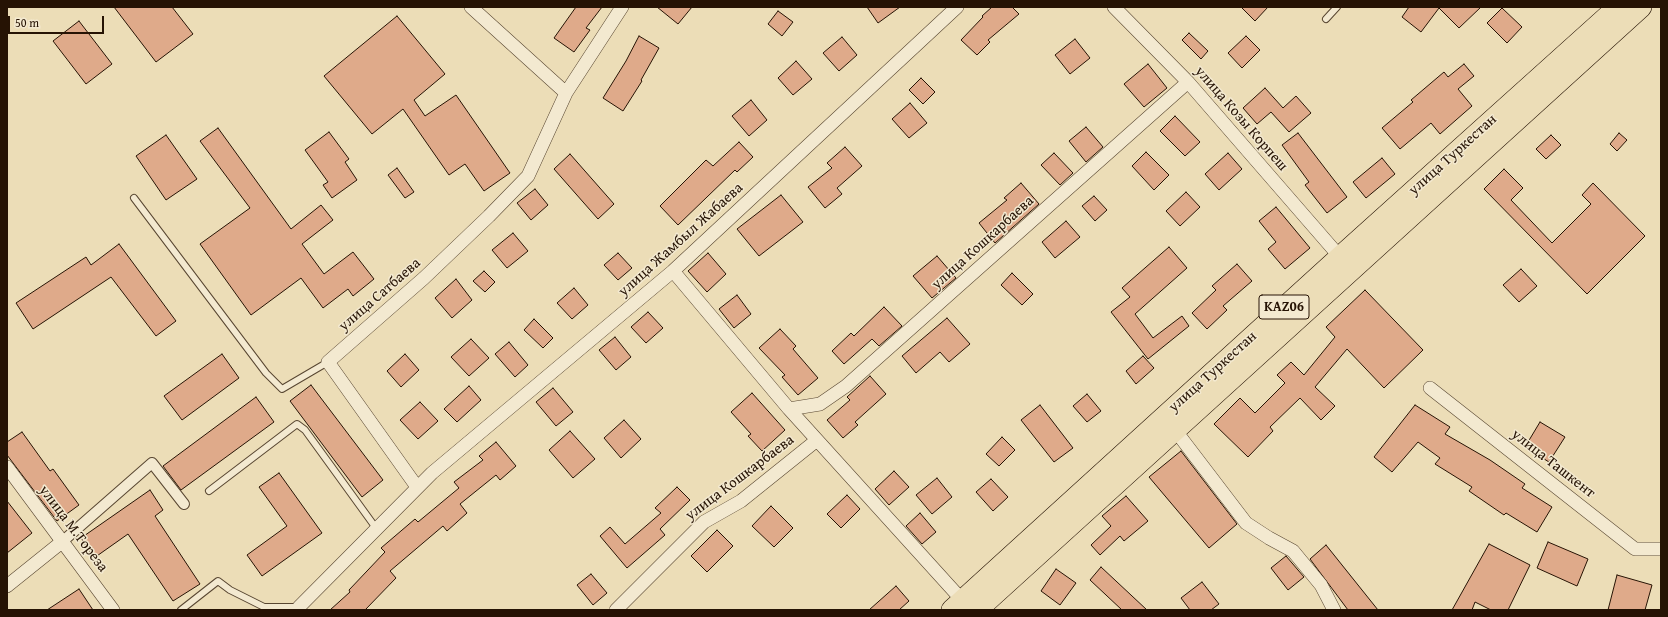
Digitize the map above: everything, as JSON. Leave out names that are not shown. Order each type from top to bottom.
[{"type":"highway","name":"улица Туркестан","points":[[964,607],[1340,257],[1618,7]]},
{"type":"highway","name":"улица Туркестан","points":[[964,607],[1175,430],[1641,7]]},
{"type":"street","points":[[471,7],[566,93],[622,7]]},
{"type":"street","name":"улица Жамбыл Жабаева","points":[[417,487],[673,271],[958,7]]},
{"type":"street","name":"улица Козы Корпеш","points":[[1114,7],[1188,82],[1340,257]]},
{"type":"street","name":"улица Кошкарбаева","points":[[789,409],[820,404],[846,386],[1188,82]]},
{"type":"street","name":"улица Сатбаева","points":[[328,362],[424,278],[489,216],[528,176],[566,93]]},
{"type":"street","points":[[673,271],[789,409],[964,607]]},
{"type":"street","points":[[298,608],[417,487],[328,362]]},
{"type":"street","name":"улица Ташкент","points":[[1430,388],[1634,549],[1661,549]]},
{"type":"street","points":[[1175,430],[1246,523],[1268,538],[1293,551],[1320,585],[1334,610]]},
{"type":"street","name":"улица Кошкарбаева","points":[[616,610],[704,522],[741,501],[817,440]]},
{"type":"street","points":[[7,586],[63,541],[152,463],[184,504]]},
{"type":"street","name":"улица М.Тореза","points":[[7,467],[114,610]]},
{"type":"lane","points":[[1326,19],[1338,7]]},
{"type":"lane","points":[[134,198],[266,373],[282,389],[328,362]]},
{"type":"lane","points":[[209,492],[297,424],[305,430],[376,528]]},
{"type":"lane","points":[[181,610],[218,581],[230,590],[264,607],[298,608]]},
{"type":"building","points":[[114,7],[172,7],[193,34],[156,62]]},
{"type":"building","points":[[576,7],[602,7],[586,28],[590,30],[574,52],[554,38]]},
{"type":"building","points":[[657,7],[692,7],[678,24]]},
{"type":"building","points":[[867,7],[900,7],[878,23]]},
{"type":"building","points":[[992,7],[1012,7],[1019,14],[988,40],[990,42],[977,55],[961,40]]},
{"type":"building","points":[[1241,7],[1268,7],[1255,21]]},
{"type":"building","points":[[1409,7],[1481,7],[1459,28],[1439,8],[1421,32],[1402,17]]},
{"type":"building","points":[[1502,8],[1522,27],[1507,43],[1487,23]]},
{"type":"building","points":[[778,11],[793,22],[782,36],[768,24]]},
{"type":"building","points":[[397,16],[445,74],[414,100],[425,116],[456,95],[510,173],[484,191],[465,164],[449,175],[403,109],[372,134],[324,76]]},
{"type":"building","points":[[79,21],[112,64],[86,84],[53,41]]},
{"type":"building","points":[[1189,33],[1208,51],[1201,59],[1182,40]]},
{"type":"building","points":[[639,36],[659,48],[641,80],[642,81],[623,111],[603,98],[626,61]]},
{"type":"building","points":[[1246,36],[1260,50],[1242,68],[1228,53]]},
{"type":"building","points":[[842,37],[857,55],[839,71],[823,53]]},
{"type":"building","points":[[1075,39],[1090,58],[1070,74],[1055,55]]},
{"type":"building","points":[[796,61],[812,79],[793,95],[778,78]]},
{"type":"building","points":[[1148,64],[1167,88],[1144,107],[1124,84]]},
{"type":"building","points":[[1464,64],[1474,76],[1458,89],[1472,106],[1440,134],[1431,123],[1400,149],[1382,128],[1413,102],[1411,100],[1444,72],[1448,77]]},
{"type":"building","points":[[921,78],[935,92],[923,104],[909,90]]},
{"type":"building","points":[[1265,88],[1283,108],[1296,96],[1311,113],[1289,132],[1271,112],[1257,124],[1243,108]]},
{"type":"building","points":[[751,100],[767,120],[749,136],[732,116]]},
{"type":"building","points":[[910,103],[927,123],[909,138],[892,119]]},
{"type":"building","points":[[1175,116],[1200,142],[1185,156],[1160,131]]},
{"type":"building","points":[[1086,127],[1103,147],[1086,162],[1069,141]]},
{"type":"building","points":[[218,128],[291,229],[321,205],[333,220],[302,244],[324,274],[353,252],[374,279],[353,296],[348,289],[323,308],[301,278],[251,315],[200,244],[250,208],[200,141]]},
{"type":"building","points":[[329,132],[349,159],[345,162],[357,180],[332,198],[323,185],[328,182],[305,150]]},
{"type":"building","points":[[1298,133],[1347,197],[1327,213],[1305,185],[1309,182],[1282,145]]},
{"type":"building","points":[[1619,133],[1627,140],[1617,151],[1610,144]]},
{"type":"building","points":[[166,135],[197,179],[166,200],[136,156]]},
{"type":"building","points":[[1551,135],[1561,145],[1546,159],[1536,149]]},
{"type":"building","points":[[739,142],[753,157],[737,172],[735,170],[678,225],[660,206],[706,160],[713,166]]},
{"type":"building","points":[[845,147],[862,166],[837,188],[842,194],[825,208],[808,187],[832,168],[827,163]]},
{"type":"building","points":[[1146,152],[1169,175],[1154,190],[1132,166]]},
{"type":"building","points":[[1054,153],[1073,173],[1060,185],[1041,165]]},
{"type":"building","points":[[1228,153],[1242,169],[1219,190],[1205,174]]},
{"type":"building","points":[[570,154],[614,204],[598,219],[554,169]]},
{"type":"building","points":[[1382,158],[1395,174],[1366,198],[1353,182]]},
{"type":"building","points":[[397,168],[414,192],[405,198],[388,175]]},
{"type":"building","points":[[1504,169],[1523,188],[1511,200],[1552,243],[1591,204],[1582,195],[1593,183],[1645,236],[1587,294],[1484,189]]},
{"type":"building","points":[[1021,183],[1039,204],[995,243],[979,223],[1007,200],[1004,198]]},
{"type":"building","points":[[535,189],[548,205],[531,220],[517,203]]},
{"type":"building","points":[[1186,192],[1200,207],[1180,226],[1166,211]]},
{"type":"building","points":[[781,195],[803,222],[759,256],[737,229]]},
{"type":"building","points":[[1094,196],[1107,210],[1095,221],[1082,206]]},
{"type":"building","points":[[1276,207],[1310,248],[1285,269],[1268,249],[1276,242],[1259,221]]},
{"type":"building","points":[[1066,221],[1080,237],[1055,258],[1042,242]]},
{"type":"building","points":[[513,233],[528,251],[507,268],[492,250]]},
{"type":"building","points":[[119,244],[176,321],[156,336],[111,277],[33,329],[16,303],[86,257],[91,265]]},
{"type":"building","points":[[1169,247],[1187,268],[1135,314],[1153,338],[1182,316],[1189,326],[1148,359],[1111,312],[1130,297],[1122,288]]},
{"type":"building","points":[[618,253],[632,268],[618,280],[604,265]]},
{"type":"building","points":[[708,253],[726,274],[707,292],[688,271]]},
{"type":"building","points":[[937,256],[956,278],[932,298],[913,276]]},
{"type":"building","points":[[1237,264],[1252,281],[1223,306],[1227,310],[1207,329],[1192,313],[1216,290],[1212,286]]},
{"type":"building","points":[[1521,269],[1537,286],[1519,302],[1503,285]]},
{"type":"building","points":[[484,271],[495,282],[485,292],[473,281]]},
{"type":"building","points":[[1012,273],[1033,294],[1022,305],[1001,285]]},
{"type":"building","points":[[456,279],[472,300],[452,318],[435,298]]},
{"type":"building","points":[[574,288],[588,305],[572,319],[557,303]]},
{"type":"building","points":[[1365,290],[1423,350],[1384,388],[1347,349],[1315,387],[1335,406],[1321,420],[1300,398],[1270,427],[1273,431],[1248,457],[1214,424],[1240,398],[1255,413],[1285,383],[1277,375],[1291,362],[1304,375],[1335,337],[1326,327]]},
{"type":"building","points":[[737,295],[751,314],[734,328],[719,309]]},
{"type":"building","points":[[884,307],[902,326],[879,346],[872,339],[844,364],[832,351],[851,333],[854,336]]},
{"type":"building","points":[[648,312],[663,328],[646,343],[631,327]]},
{"type":"building","points":[[947,318],[970,344],[949,362],[940,352],[916,373],[902,356]]},
{"type":"building","points":[[534,319],[553,338],[543,348],[524,330]]},
{"type":"building","points":[[780,329],[796,346],[793,349],[818,378],[798,395],[782,377],[785,375],[759,348]]},
{"type":"building","points":[[615,337],[631,357],[616,370],[599,350]]},
{"type":"building","points":[[471,339],[489,358],[469,376],[451,357]]},
{"type":"building","points":[[509,342],[528,365],[515,377],[495,354]]},
{"type":"building","points":[[222,354],[239,378],[182,420],[164,396]]},
{"type":"building","points":[[405,354],[419,370],[401,387],[387,371]]},
{"type":"building","points":[[1143,356],[1154,368],[1136,384],[1126,371]]},
{"type":"building","points":[[870,376],[886,394],[855,422],[858,425],[843,438],[827,420],[850,400],[847,397]]},
{"type":"building","points":[[311,385],[383,480],[362,497],[290,401]]},
{"type":"building","points":[[469,386],[481,400],[457,422],[444,409]]},
{"type":"building","points":[[553,388],[573,412],[556,426],[536,402]]},
{"type":"building","points":[[752,393],[785,430],[762,451],[748,436],[751,434],[731,412]]},
{"type":"building","points":[[1087,394],[1101,411],[1087,422],[1073,406]]},
{"type":"building","points":[[256,397],[274,422],[181,490],[163,466]]},
{"type":"building","points":[[420,402],[438,421],[418,439],[400,420]]},
{"type":"building","points":[[1040,405],[1073,448],[1054,462],[1021,420]]},
{"type":"building","points":[[1415,405],[1450,427],[1445,434],[1490,460],[1525,484],[1522,488],[1552,507],[1537,532],[1506,513],[1504,515],[1469,491],[1472,487],[1435,464],[1440,458],[1418,442],[1392,472],[1374,457]]},
{"type":"building","points":[[624,420],[641,439],[621,458],[604,438]]},
{"type":"building","points":[[1540,422],[1565,437],[1549,462],[1525,447]]},
{"type":"building","points":[[570,431],[595,459],[573,478],[549,450]]},
{"type":"building","points":[[22,432],[50,471],[53,469],[79,505],[57,521],[7,455],[7,442]]},
{"type":"building","points":[[1002,437],[1015,450],[999,466],[986,454]]},
{"type":"building","points":[[496,442],[516,466],[500,480],[496,475],[460,504],[467,513],[447,531],[443,526],[390,571],[396,578],[365,610],[330,610],[350,592],[349,590],[385,552],[381,548],[415,519],[418,522],[459,488],[454,482],[483,460],[479,456]]},
{"type":"building","points":[[1181,451],[1237,524],[1209,548],[1149,477]]},
{"type":"building","points":[[894,471],[909,487],[889,505],[875,489]]},
{"type":"building","points":[[279,473],[322,533],[262,576],[247,555],[287,526],[259,487]]},
{"type":"building","points":[[937,478],[952,497],[932,514],[916,495]]},
{"type":"building","points":[[991,479],[1008,497],[993,511],[976,492]]},
{"type":"building","points":[[677,487],[690,500],[660,529],[665,535],[627,568],[600,536],[610,527],[625,544],[661,513],[655,508]]},
{"type":"building","points":[[150,490],[163,510],[155,516],[200,584],[173,601],[128,534],[94,558],[81,538]]},
{"type":"building","points":[[847,495],[860,509],[841,528],[827,514]]},
{"type":"building","points":[[1126,496],[1148,521],[1124,541],[1120,536],[1100,555],[1091,545],[1111,526],[1102,516]]},
{"type":"building","points":[[7,501],[32,533],[7,553]]},
{"type":"building","points":[[771,506],[793,528],[774,547],[752,526]]},
{"type":"building","points":[[920,513],[936,532],[922,544],[906,526]]},
{"type":"building","points":[[717,530],[733,546],[707,572],[691,556]]},
{"type":"building","points":[[1548,542],[1588,559],[1577,586],[1537,568]]},
{"type":"building","points":[[1489,544],[1530,565],[1508,610],[1491,610],[1475,602],[1472,610],[1452,610]]},
{"type":"building","points":[[1326,545],[1378,610],[1348,610],[1310,559]]},
{"type":"building","points":[[1286,556],[1304,577],[1288,590],[1271,568]]},
{"type":"building","points":[[1101,567],[1147,610],[1122,610],[1090,580]]},
{"type":"building","points":[[1056,569],[1076,583],[1060,605],[1041,591]]},
{"type":"building","points":[[591,574],[607,593],[593,605],[577,585]]},
{"type":"building","points":[[1617,575],[1652,585],[1645,610],[1608,610]]},
{"type":"building","points":[[1202,582],[1219,604],[1211,610],[1190,610],[1181,598]]},
{"type":"building","points":[[896,586],[909,601],[899,610],[869,610]]},
{"type":"building","points":[[79,589],[93,610],[47,610]]}]
